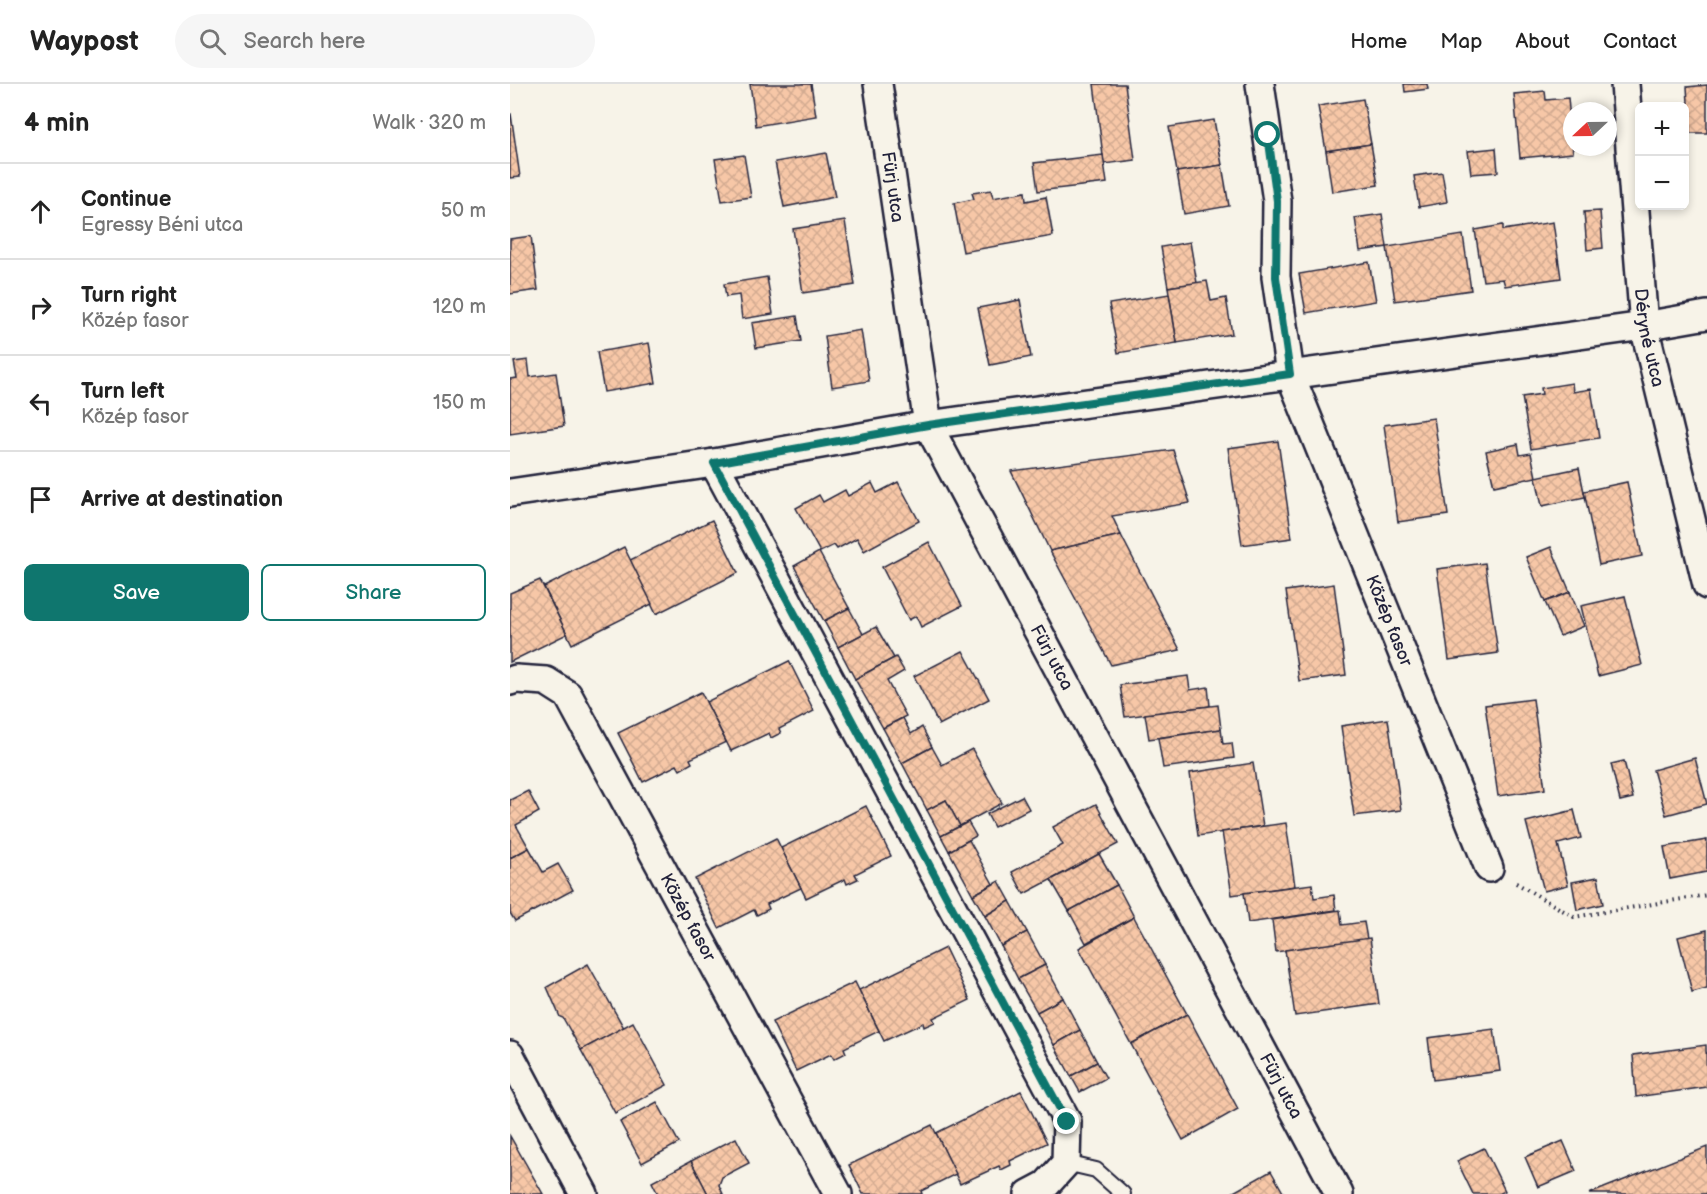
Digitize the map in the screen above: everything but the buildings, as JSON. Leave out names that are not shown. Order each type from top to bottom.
[{"type":"street","name":"Fürj utca","points":[[878,84],[928,425],[1339,1194]]},
{"type":"street","name":"Közép fasor","points":[[1260,84],[1277,201],[1276,277],[1290,374],[1489,868]]},
{"type":"street","name":"Déryné utca","points":[[1625,84],[1644,326],[1707,585]]},
{"type":"street","points":[[510,493],[714,463],[928,425],[1644,326],[1707,315]]},
{"type":"street","points":[[714,463],[1067,1122],[1066,1163],[1046,1185],[1029,1194]]},
{"type":"street","name":"Közép fasor","points":[[510,681],[516,679],[546,681],[568,694],[838,1194]]},
{"type":"street","points":[[510,1054],[584,1194]]},
{"type":"lane","points":[[1066,1163],[1096,1170],[1123,1194]]},
{"type":"path","points":[[1489,868],[1574,917],[1707,895]]},
{"type":"route","points":[[1067,1122],[714,463],[928,425],[1290,374],[1276,277],[1277,201],[1268,135]]}]
